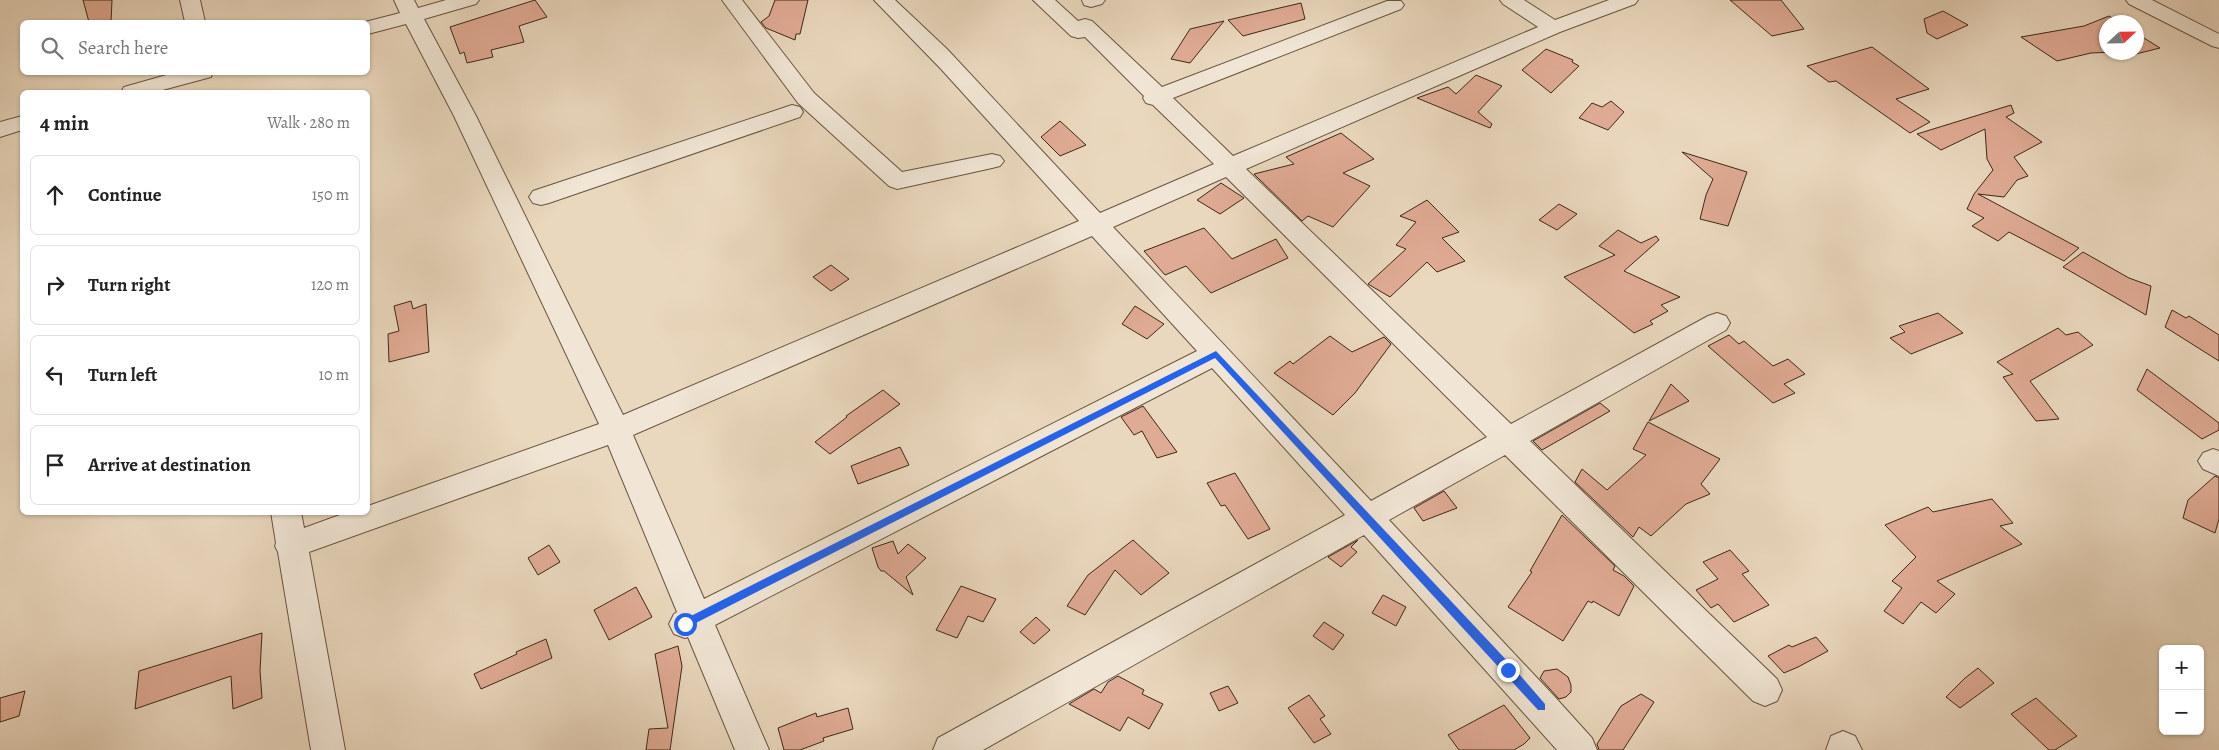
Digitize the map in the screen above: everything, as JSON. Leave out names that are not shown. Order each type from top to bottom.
[{"type":"street","points":[[190,0],[195,20]]},
{"type":"street","points":[[370,27],[408,8],[469,0]]},
{"type":"street","points":[[732,0],[806,98],[897,181],[992,161]]},
{"type":"street","points":[[884,0],[943,59],[1542,707]]},
{"type":"street","points":[[1042,0],[1087,15],[1765,690]]},
{"type":"street","points":[[1510,0],[1553,28]]},
{"type":"street","points":[[290,546],[616,430],[1553,28],[1628,0]]},
{"type":"street","points":[[2136,0],[2219,42]]},
{"type":"street","points":[[1154,98],[1394,5]]},
{"type":"street","points":[[408,8],[465,116],[616,430],[752,750]]},
{"type":"street","points":[[2196,30],[2219,33]]},
{"type":"street","points":[[139,90],[192,75]]},
{"type":"street","points":[[209,75],[212,90]]},
{"type":"street","points":[[541,197],[792,112]]},
{"type":"street","points":[[0,130],[20,125]]},
{"type":"street","points":[[950,750],[1717,324]]},
{"type":"street","points":[[685,624],[1216,354]]},
{"type":"street","points":[[286,515],[290,546],[328,750]]},
{"type":"street","points":[[1508,670],[1580,750]]},
{"type":"building","points":[[83,0],[112,0],[111,20],[88,20]]},
{"type":"building","points":[[535,0],[547,17],[519,26],[524,42],[491,50],[493,57],[467,63],[464,52],[460,54],[450,27]]},
{"type":"building","points":[[775,0],[808,0],[800,34],[796,34],[795,40],[766,28],[761,22],[769,16]]},
{"type":"building","points":[[1730,0],[1781,0],[1804,29],[1772,36]]},
{"type":"building","points":[[1301,3],[1305,19],[1243,36],[1228,20]]},
{"type":"building","points":[[1943,11],[1968,25],[1937,39],[1927,33],[1924,19]]},
{"type":"building","points":[[2099,20],[2099,53],[2057,61],[2021,37],[2084,26]]},
{"type":"building","points":[[1224,21],[1190,63],[1171,59],[1190,29]]},
{"type":"building","points":[[2144,38],[2160,48],[2144,52]]},
{"type":"building","points":[[1872,47],[1929,89],[1896,99],[1930,122],[1910,133],[1836,81],[1829,82],[1807,66]]},
{"type":"building","points":[[1546,49],[1573,60],[1572,62],[1579,66],[1551,93],[1522,70]]},
{"type":"building","points":[[1476,75],[1502,86],[1478,112],[1492,124],[1490,128],[1417,98],[1448,87],[1456,94]]},
{"type":"building","points":[[1611,101],[1624,112],[1608,130],[1579,118],[1592,103],[1602,107]]},
{"type":"building","points":[[2011,105],[2014,113],[2006,117],[2042,142],[2014,157],[2028,176],[2017,180],[2004,197],[1978,194],[2079,248],[2064,261],[2009,232],[1998,241],[1972,226],[1984,218],[1967,209],[1974,194],[1993,170],[1987,159],[1985,129],[1941,150],[1917,134]]},
{"type":"building","points":[[1060,121],[1086,145],[1060,156],[1041,137]]},
{"type":"building","points":[[1341,133],[1374,159],[1343,173],[1370,186],[1333,227],[1308,216],[1302,221],[1254,174],[1294,164],[1286,157]]},
{"type":"building","points":[[1682,152],[1747,172],[1728,226],[1700,219],[1706,195],[1713,179]]},
{"type":"building","points":[[1221,183],[1244,198],[1220,214],[1197,200]]},
{"type":"building","points":[[1427,200],[1459,232],[1442,238],[1465,261],[1437,272],[1427,262],[1390,297],[1368,284],[1406,249],[1396,245],[1416,222],[1400,216]]},
{"type":"building","points":[[1559,204],[1577,214],[1557,230],[1539,220]]},
{"type":"building","points":[[1204,228],[1232,259],[1276,239],[1288,258],[1211,293],[1186,266],[1165,275],[1144,251]]},
{"type":"building","points":[[1618,230],[1641,243],[1656,236],[1659,240],[1624,271],[1680,297],[1661,305],[1668,311],[1650,321],[1653,324],[1634,333],[1564,277],[1615,255],[1599,246]]},
{"type":"building","points":[[2083,252],[2129,278],[2151,286],[2146,315],[2063,267]]},
{"type":"building","points":[[831,265],[849,279],[831,291],[813,277]]},
{"type":"building","points":[[411,301],[413,309],[426,304],[429,352],[389,362],[388,334],[399,331],[394,306]]},
{"type":"building","points":[[1135,306],[1164,324],[1147,339],[1122,324]]},
{"type":"building","points":[[2172,310],[2186,318],[2189,316],[2219,335],[2219,361],[2165,327]]},
{"type":"building","points":[[1938,313],[1963,333],[1911,354],[1890,338],[1905,332],[1899,326]]},
{"type":"building","points":[[2058,328],[2066,335],[2078,332],[2093,345],[2030,381],[2059,419],[2036,421],[2003,377],[2013,374],[1997,362]]},
{"type":"building","points":[[1729,335],[1739,344],[1744,341],[1773,366],[1788,359],[1805,374],[1784,384],[1795,393],[1773,403],[1708,346]]},
{"type":"building","points":[[1330,336],[1352,352],[1384,337],[1391,344],[1355,393],[1333,415],[1274,373],[1290,361],[1293,364]]},
{"type":"building","points":[[2147,369],[2219,423],[2219,430],[2202,439],[2137,390]]},
{"type":"building","points":[[1671,384],[1689,401],[1649,421]]},
{"type":"building","points":[[883,390],[900,404],[830,454],[815,442],[846,416]]},
{"type":"building","points":[[1600,403],[1610,411],[1542,450],[1533,441]]},
{"type":"building","points":[[1143,406],[1177,452],[1157,458],[1142,431],[1134,435],[1121,417]]},
{"type":"building","points":[[1648,422],[1720,459],[1701,484],[1710,494],[1686,504],[1651,536],[1639,527],[1633,537],[1575,482],[1582,469],[1607,490],[1646,455],[1633,449]]},
{"type":"building","points":[[900,447],[909,465],[858,484],[851,466]]},
{"type":"building","points":[[1235,473],[1270,529],[1248,539],[1225,505],[1221,506],[1207,483]]},
{"type":"building","points":[[2215,476],[2219,478],[2219,519],[2215,533],[2183,518],[2188,500]]},
{"type":"building","points":[[1444,491],[1457,508],[1423,521],[1414,508]]},
{"type":"building","points":[[1992,499],[2013,523],[2000,526],[2022,544],[1937,581],[1955,594],[1936,613],[1921,602],[1903,624],[1884,611],[1902,588],[1892,581],[1916,557],[1885,525],[1928,507],[1933,512]]},
{"type":"building","points":[[1562,515],[1615,566],[1613,570],[1624,576],[1634,586],[1619,616],[1593,601],[1592,603],[1588,601],[1563,641],[1508,607],[1532,572],[1530,571]]},
{"type":"building","points":[[1133,540],[1169,573],[1141,595],[1115,570],[1085,615],[1067,606],[1088,575]]},
{"type":"building","points":[[1358,540],[1351,547],[1357,552],[1341,567],[1328,557]]},
{"type":"building","points":[[893,541],[898,554],[908,544],[926,558],[906,577],[913,595],[878,567],[872,548]]},
{"type":"building","points":[[549,545],[560,562],[538,575],[528,558]]},
{"type":"building","points":[[1730,550],[1749,571],[1742,574],[1769,605],[1734,622],[1718,604],[1711,608],[1696,590],[1718,579],[1703,562]]},
{"type":"building","points":[[961,586],[996,599],[983,622],[968,616],[957,638],[936,630]]},
{"type":"building","points":[[636,587],[652,617],[609,640],[594,610]]},
{"type":"building","points":[[1383,595],[1406,607],[1396,626],[1372,613]]},
{"type":"building","points":[[1036,617],[1050,630],[1034,644],[1020,632]]},
{"type":"building","points":[[1324,622],[1344,635],[1333,650],[1313,636]]},
{"type":"building","points":[[262,633],[260,671],[262,698],[233,709],[231,676],[135,709],[139,671]]},
{"type":"building","points":[[1816,637],[1828,651],[1784,673],[1768,656],[1789,645],[1792,647]]},
{"type":"building","points":[[546,639],[552,658],[481,689],[474,674]]},
{"type":"building","points":[[678,646],[682,666],[670,750],[646,750],[649,729],[668,728],[655,654]]},
{"type":"building","points":[[1978,668],[1994,683],[1960,708],[1946,697]]},
{"type":"building","points":[[1557,669],[1568,677],[1571,685],[1571,692],[1566,697],[1559,699],[1540,678],[1544,671]]},
{"type":"building","points":[[1118,676],[1144,690],[1142,694],[1163,704],[1149,729],[1128,717],[1120,731],[1069,704],[1094,689],[1101,693],[1108,682]]},
{"type":"building","points":[[1228,686],[1238,703],[1219,711],[1210,693]]},
{"type":"building","points":[[25,691],[19,716],[0,722],[0,698]]},
{"type":"building","points":[[1641,694],[1654,702],[1623,750],[1599,750],[1597,744],[1621,706]]},
{"type":"building","points":[[1309,695],[1325,716],[1320,719],[1331,734],[1314,743],[1288,708]]},
{"type":"building","points":[[2036,698],[2077,736],[2055,750],[2049,750],[2011,714]]},
{"type":"building","points":[[1504,705],[1530,738],[1524,744],[1514,750],[1459,750],[1448,735]]},
{"type":"building","points":[[848,708],[853,729],[823,738],[824,741],[800,750],[784,750],[778,728],[816,713],[817,717]]},
{"type":"route","points":[[685,624],[1216,354],[1542,707],[1508,670]]}]
